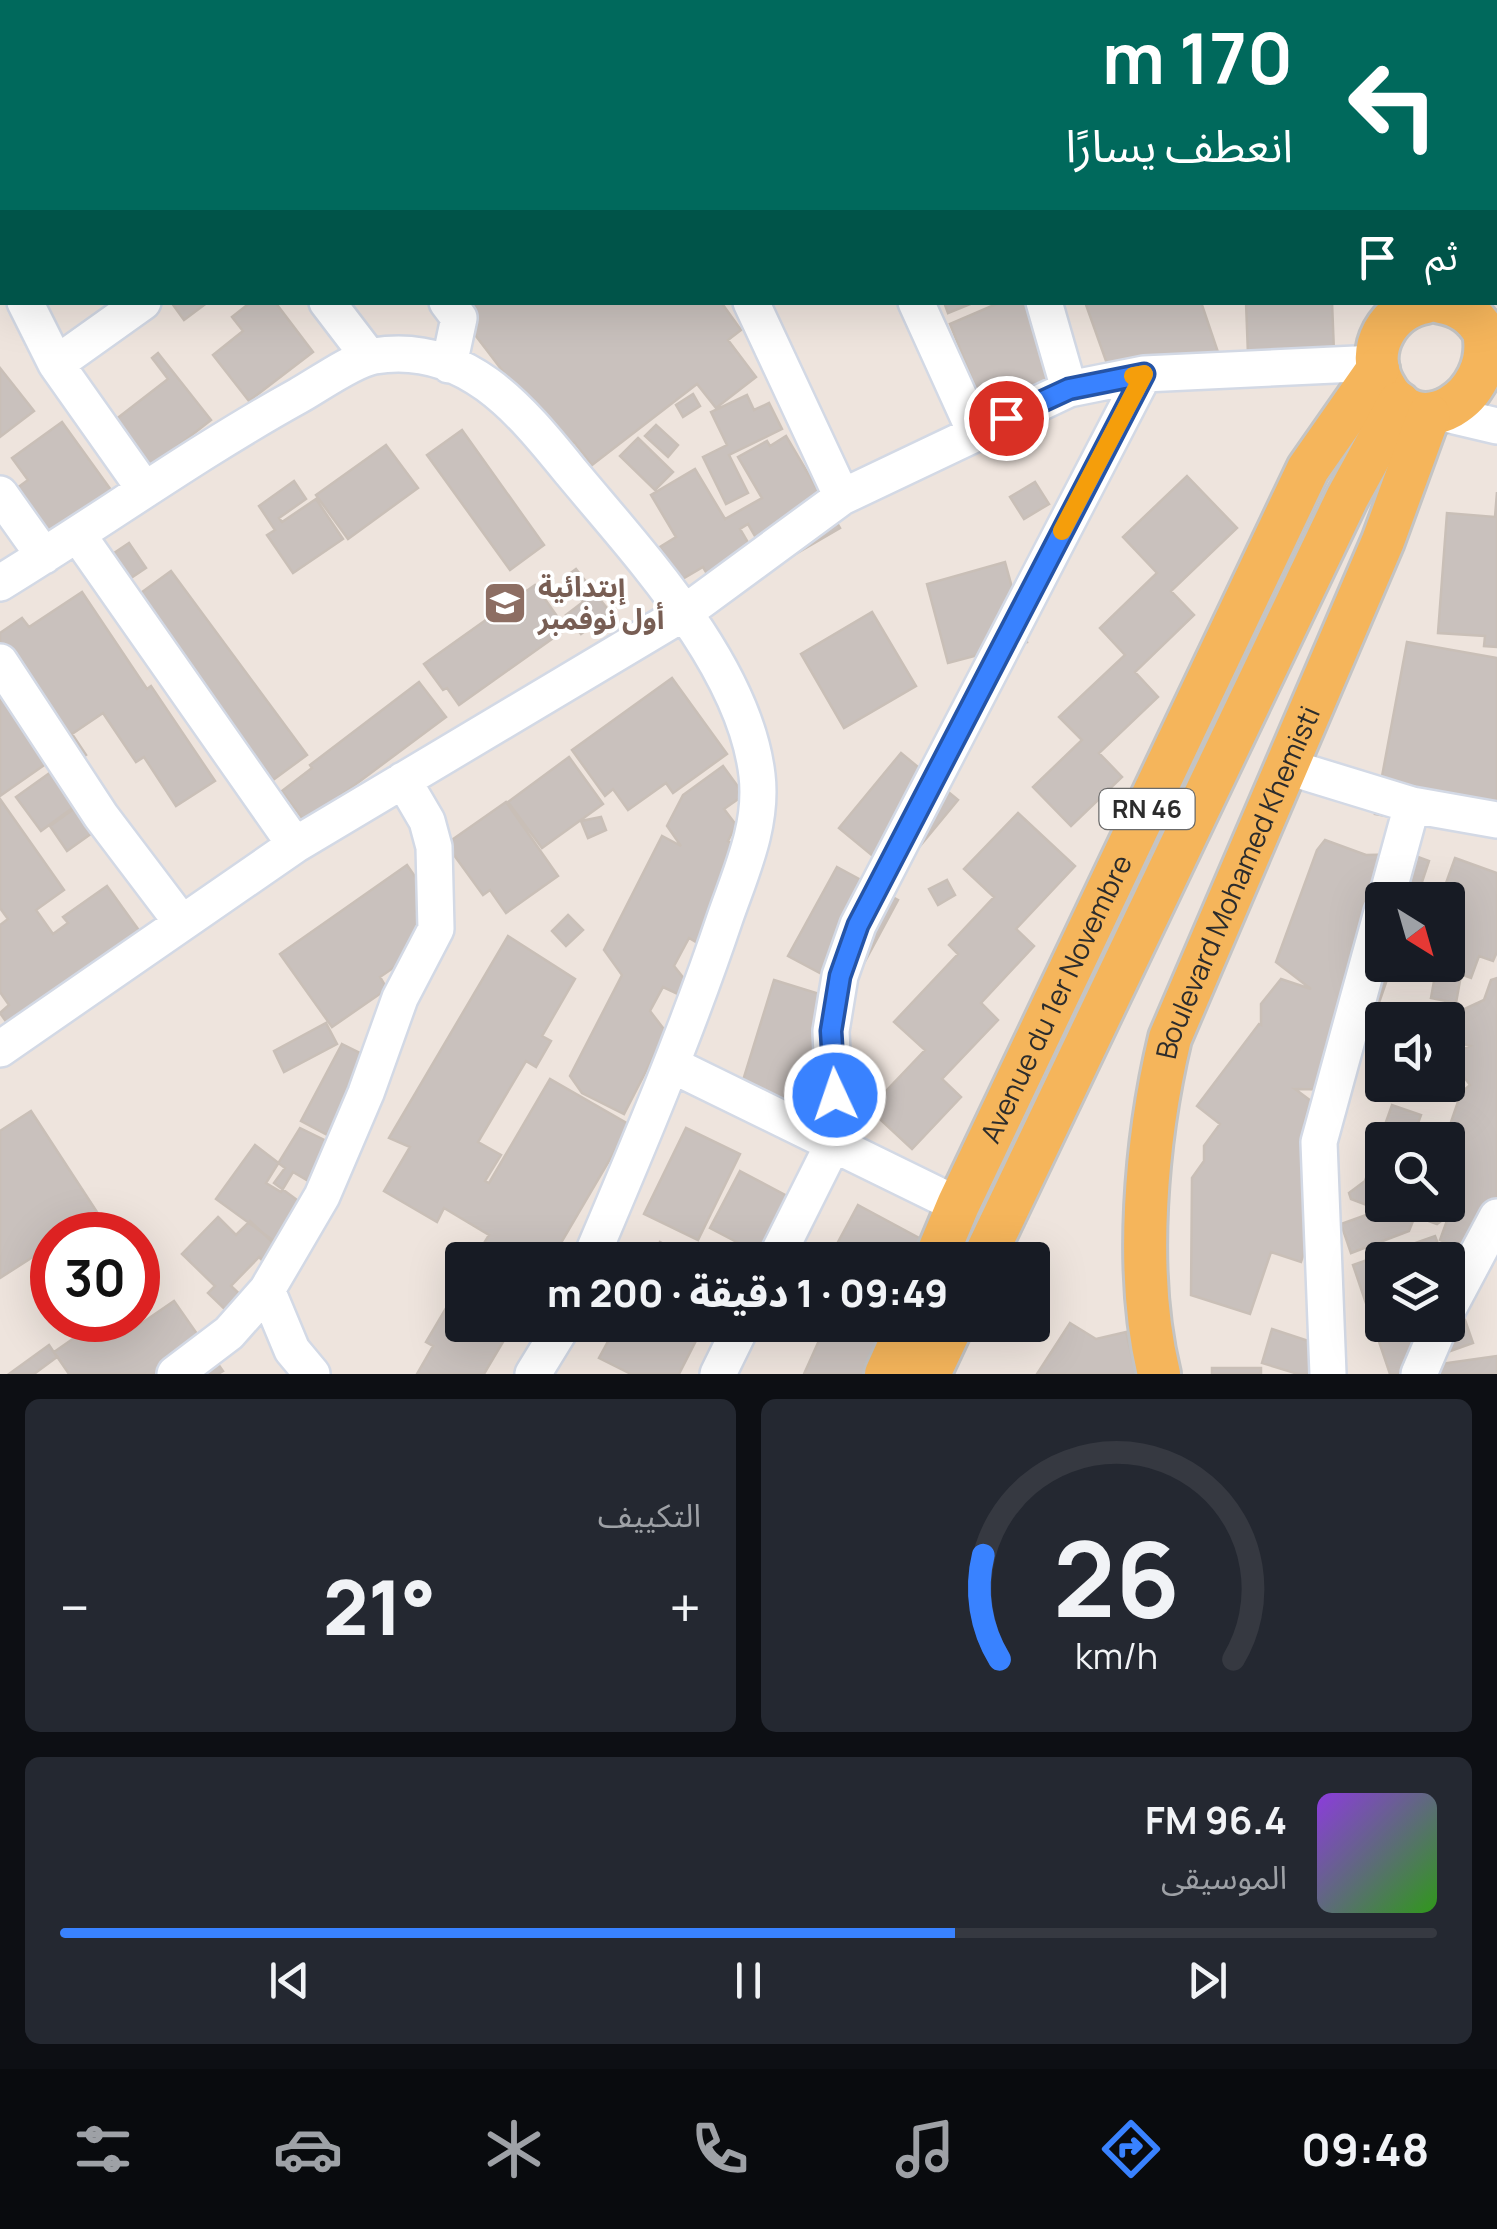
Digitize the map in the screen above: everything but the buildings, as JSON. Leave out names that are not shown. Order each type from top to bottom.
[{"type":"main road","points":[[1415,305],[1382,334],[1405,393],[1461,408],[1483,386],[1488,336],[1468,313],[1422,305]]},
{"type":"main road","name":"Boulevard Mohamed Khemisti","points":[[1159,1374],[1148,1331],[1147,1212],[1158,1090],[1170,1038],[1383,541],[1405,393]]},
{"type":"main road","name":"Avenue du 1er Novembre","points":[[943,1242],[1308,470],[1405,393]]},
{"type":"main road","name":"Avenue du 1er Novembre","points":[[992,1242],[1347,498],[1405,393]]},
{"type":"main road","points":[[886,1374],[900,1342]]},
{"type":"main road","points":[[930,1374],[944,1342]]},
{"type":"street","points":[[26,305],[56,364],[145,490]]},
{"type":"street","points":[[56,364],[140,305]]},
{"type":"street","points":[[329,305],[368,357]]},
{"type":"street","points":[[448,305],[459,318],[449,364]]},
{"type":"street","points":[[752,305],[842,498]]},
{"type":"street","points":[[917,305],[975,432]]},
{"type":"street","points":[[1045,305],[1069,389]]},
{"type":"street","points":[[0,584],[225,437],[368,357],[409,353],[449,364],[482,380],[519,408],[686,611],[739,709],[757,774],[756,828],[672,1066],[598,1242]]},
{"type":"street","points":[[783,1242],[832,1146],[835,1116],[831,1031],[840,976],[858,925],[1144,374]]},
{"type":"street","points":[[0,1049],[296,844],[686,611],[842,498],[1069,389],[1144,374],[1405,393],[1497,426]]},
{"type":"street","points":[[3,504],[44,556]]},
{"type":"street","points":[[78,535],[296,844]]},
{"type":"street","points":[[0,662],[101,816],[182,923]]},
{"type":"street","points":[[1288,767],[1412,805],[1497,820]]},
{"type":"street","points":[[175,1374],[229,1333],[267,1290],[322,1196],[400,998],[436,929],[434,848],[426,820],[403,780]]},
{"type":"street","points":[[1391,882],[1412,805]]},
{"type":"street","points":[[1328,1374],[1320,1142],[1365,975]]},
{"type":"street","points":[[672,1066],[958,1205]]},
{"type":"street","points":[[1465,1277],[1497,1216]]},
{"type":"street","points":[[267,1290],[292,1350],[312,1374]]},
{"type":"street","points":[[534,1374],[553,1342]]},
{"type":"street","points":[[718,1374],[734,1342]]},
{"type":"street","points":[[1419,1374],[1433,1342]]},
{"type":"slow traffic","points":[[1062,531],[1144,374],[1133,376]]},
{"type":"place","name":"إبتدائية أول نوفمبر","points":[[505,603]]},
{"type":"route","points":[[835,1095],[831,1031],[840,976],[858,925],[1144,374],[1069,389],[1006,418]]}]
